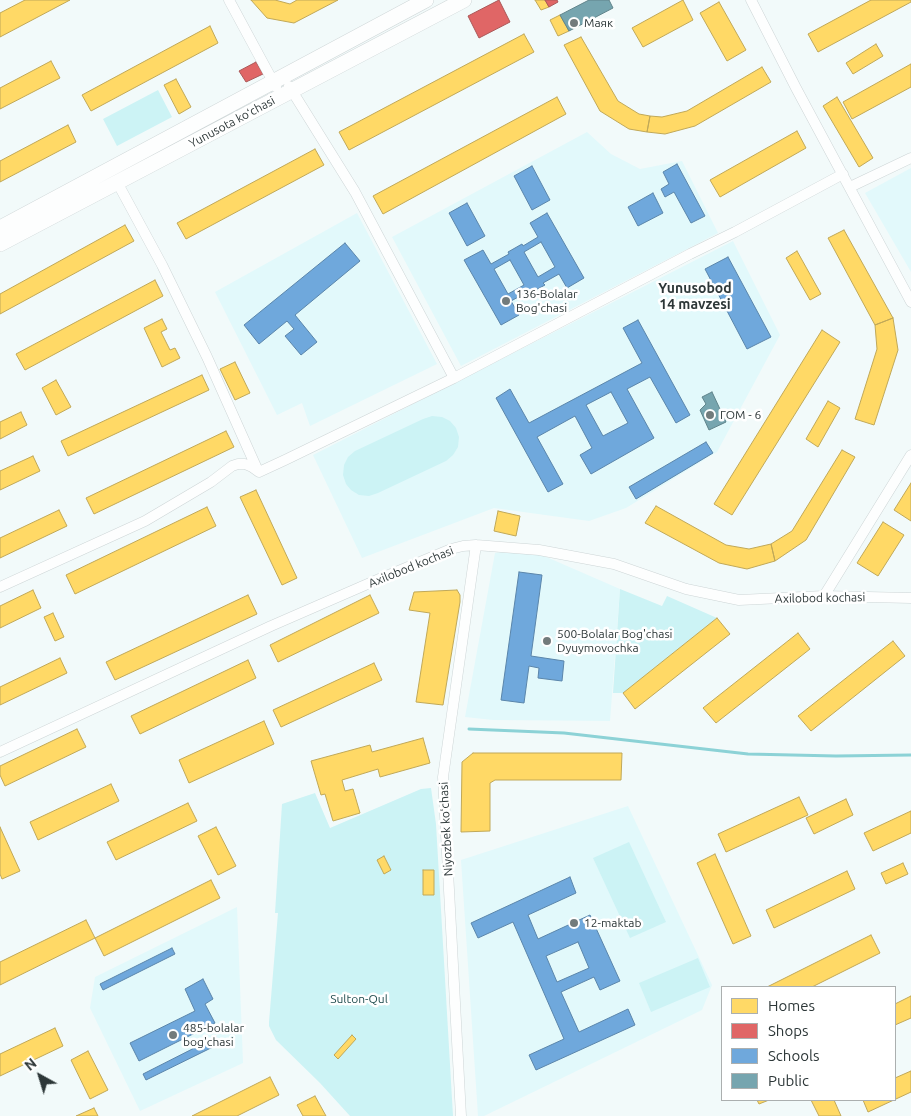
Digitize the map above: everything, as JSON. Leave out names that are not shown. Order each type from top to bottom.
[{"type":"main road","name":"Yunusota koʻchasi","points":[[0,244],[464,0]]},
{"type":"main road","name":"Yunusota koʻchasi","points":[[0,228],[423,1]]},
{"type":"street","points":[[229,0],[286,93],[355,192],[454,378]]},
{"type":"street","points":[[751,0],[911,302]]},
{"type":"street","points":[[850,187],[911,158]]},
{"type":"street","points":[[258,472],[454,378],[843,174]]},
{"type":"street","points":[[117,182],[162,265],[207,357],[258,472]]},
{"type":"street","points":[[824,596],[911,455]]},
{"type":"street","points":[[0,587],[144,521],[211,482],[232,466],[245,464],[258,472]]},
{"type":"street","name":"Axilobod kochasi","points":[[0,752],[280,622],[451,549],[463,546],[476,545],[539,550],[614,564],[686,590],[739,600],[824,596],[911,598]]},
{"type":"street","name":"Niyozbek koʻchasi","points":[[461,1116],[443,777],[476,545]]},
{"type":"shaded area","name":"136-Bolalar Bog'chasi","points":[[587,132],[611,154],[640,169],[682,161],[718,233],[461,366],[392,237]]},
{"type":"shaded area","points":[[911,168],[911,272],[865,193]]},
{"type":"shaded area","points":[[357,213],[437,364],[310,426],[302,403],[277,415],[215,292]]},
{"type":"shaded area","points":[[733,241],[780,335],[717,452],[626,508],[589,521],[494,508],[362,558],[313,455]]},
{"type":"shaded area","name":"500-Bolalar Bog'chasi Dyuymovochka","points":[[528,549],[620,589],[610,721],[493,720],[465,717],[495,553]]},
{"type":"shaded area","name":"12-maktab","points":[[628,806],[712,985],[702,1010],[484,1116],[478,1116],[461,860]]},
{"type":"shaded area","name":"485-bolalar bog'chasi","points":[[237,907],[243,1063],[140,1111],[90,1008],[95,977]]},
{"type":"green space","points":[[158,90],[172,117],[117,146],[103,119]]},
{"type":"green space","points":[[432,416],[442,417],[450,421],[456,428],[459,437],[458,447],[453,455],[446,461],[378,493],[369,496],[359,495],[351,490],[346,484],[343,475],[344,465],[348,457],[355,451]]},
{"type":"green space","points":[[620,589],[662,606],[667,596],[717,618],[623,693],[613,693]]},
{"type":"green space","name":"Sulton-Qul","points":[[431,788],[436,824],[453,1116],[350,1116],[320,1083],[276,1040],[269,1026],[278,913],[275,913],[282,804],[315,793],[330,828],[421,789]]},
{"type":"green space","points":[[629,842],[666,922],[630,938],[593,858]]},
{"type":"green space","points":[[698,958],[710,987],[651,1012],[639,983]]},
{"type":"building: Homes","points":[[25,0],[70,0],[0,37],[0,13]]},
{"type":"building: Homes","points":[[251,0],[275,0],[290,4],[297,0],[338,0],[294,23],[267,18]]},
{"type":"building: Homes","points":[[535,0],[545,0],[549,7],[541,10]]},
{"type":"building: Homes","points":[[683,0],[693,20],[643,47],[632,28]]},
{"type":"building: Homes","points":[[871,0],[911,0],[911,2],[818,52],[808,34]]},
{"type":"building: Homes","points":[[719,2],[746,50],[727,61],[700,13]]},
{"type":"building: Homes","points":[[560,15],[569,31],[558,36],[550,20]]},
{"type":"building: Homes","points":[[210,26],[218,43],[91,111],[82,95]]},
{"type":"building: Homes","points":[[524,34],[534,52],[349,150],[339,132]]},
{"type":"building: Homes","points":[[581,37],[618,101],[639,114],[650,116],[647,132],[629,129],[600,111],[564,45]]},
{"type":"building: Homes","points":[[876,44],[883,56],[853,74],[846,63]]},
{"type":"building: Homes","points":[[51,61],[60,78],[0,109],[0,88]]},
{"type":"building: Homes","points":[[911,64],[911,87],[852,119],[843,102]]},
{"type":"building: Homes","points":[[762,67],[771,82],[695,126],[665,134],[647,132],[650,116],[662,117],[687,111]]},
{"type":"building: Homes","points":[[176,79],[191,107],[179,114],[164,85]]},
{"type":"building: Homes","points":[[557,97],[566,114],[383,214],[373,196]]},
{"type":"building: Homes","points":[[837,97],[873,158],[859,167],[823,106]]},
{"type":"building: Homes","points":[[68,125],[76,142],[0,182],[0,161]]},
{"type":"building: Homes","points":[[797,131],[806,148],[720,197],[710,180]]},
{"type":"building: Homes","points":[[315,149],[324,165],[186,239],[177,223]]},
{"type":"building: Homes","points":[[125,225],[134,241],[0,314],[0,294]]},
{"type":"building: Homes","points":[[844,230],[893,318],[875,325],[828,238]]},
{"type":"building: Homes","points":[[797,251],[821,294],[810,300],[786,258]]},
{"type":"building: Homes","points":[[155,280],[163,296],[25,370],[16,354]]},
{"type":"building: Homes","points":[[893,318],[898,350],[874,425],[855,419],[877,349],[875,325]]},
{"type":"building: Homes","points":[[162,319],[167,329],[161,332],[170,350],[175,348],[180,358],[162,367],[144,328]]},
{"type":"building: Homes","points":[[822,330],[840,342],[732,515],[714,504]]},
{"type":"building: Homes","points":[[235,362],[250,393],[235,400],[220,369]]},
{"type":"building: Homes","points":[[202,375],[209,390],[68,456],[61,441]]},
{"type":"building: Homes","points":[[56,380],[71,407],[56,415],[42,388]]},
{"type":"building: Homes","points":[[828,401],[840,408],[818,447],[806,439]]},
{"type":"building: Homes","points":[[21,412],[27,425],[0,439],[0,422]]},
{"type":"building: Homes","points":[[226,431],[234,447],[94,514],[86,498]]},
{"type":"building: Homes","points":[[842,450],[855,457],[806,540],[775,561],[771,544],[792,531]]},
{"type":"building: Homes","points":[[33,456],[40,471],[0,490],[0,471]]},
{"type":"building: Homes","points":[[911,483],[911,521],[894,510]]},
{"type":"building: Homes","points":[[256,490],[297,578],[282,585],[240,497]]},
{"type":"building: Homes","points":[[656,506],[726,545],[749,549],[771,544],[775,561],[747,569],[719,563],[645,523]]},
{"type":"building: Homes","points":[[207,507],[216,526],[75,594],[66,575]]},
{"type":"building: Homes","points":[[59,510],[67,526],[0,558],[0,538]]},
{"type":"building: Homes","points":[[498,511],[520,516],[516,536],[494,531]]},
{"type":"building: Homes","points":[[883,522],[904,535],[878,576],[857,563]]},
{"type":"building: Homes","points":[[33,590],[41,608],[0,628],[0,606]]},
{"type":"building: Homes","points":[[457,590],[460,595],[460,602],[443,705],[416,702],[430,613],[409,610],[414,592]]},
{"type":"building: Homes","points":[[248,595],[257,614],[115,680],[106,662]]},
{"type":"building: Homes","points":[[370,595],[379,613],[278,662],[270,645]]},
{"type":"building: Homes","points":[[53,613],[64,637],[55,641],[44,617]]},
{"type":"building: Homes","points":[[717,618],[730,634],[635,709],[623,693]]},
{"type":"building: Homes","points":[[798,633],[810,649],[716,723],[703,708]]},
{"type":"building: Homes","points":[[893,641],[905,656],[811,731],[798,716]]},
{"type":"building: Homes","points":[[60,658],[67,673],[0,705],[0,687]]},
{"type":"building: Homes","points":[[248,660],[256,678],[140,734],[131,716]]},
{"type":"building: Homes","points":[[374,663],[382,680],[281,727],[273,710]]},
{"type":"building: Homes","points":[[264,721],[274,744],[189,783],[179,760]]},
{"type":"building: Homes","points":[[77,729],[86,747],[5,786],[0,775],[0,766]]},
{"type":"building: Homes","points":[[423,738],[430,763],[380,777],[378,769],[342,780],[345,791],[353,789],[360,813],[333,821],[325,794],[321,795],[311,761],[370,745],[372,752]]},
{"type":"building: Homes","points":[[473,753],[622,753],[621,780],[495,780],[490,783],[490,831],[461,832],[462,762]]},
{"type":"building: Homes","points":[[111,784],[119,801],[38,840],[30,822]]},
{"type":"building: Homes","points":[[799,797],[808,815],[726,852],[718,834]]},
{"type":"building: Homes","points":[[846,799],[853,815],[814,834],[806,818]]},
{"type":"building: Homes","points":[[188,803],[197,821],[116,860],[107,842]]},
{"type":"building: Homes","points":[[911,811],[911,833],[873,851],[864,833]]},
{"type":"building: Homes","points":[[0,827],[20,871],[2,879],[0,874]]},
{"type":"building: Homes","points":[[216,827],[236,866],[218,875],[198,836]]},
{"type":"building: Homes","points":[[715,854],[751,936],[733,944],[697,863]]},
{"type":"building: Homes","points":[[384,856],[391,870],[384,874],[377,860]]},
{"type":"building: Homes","points":[[903,863],[908,874],[886,884],[881,873]]},
{"type":"building: Homes","points":[[423,870],[434,870],[434,895],[423,895]]},
{"type":"building: Homes","points":[[847,871],[855,889],[774,928],[766,910]]},
{"type":"building: Homes","points":[[211,880],[220,898],[104,956],[95,938]]},
{"type":"building: Homes","points":[[86,920],[95,938],[0,985],[0,962]]},
{"type":"building: Homes","points":[[871,935],[880,953],[814,986],[769,986]]},
{"type":"building: Homes","points":[[911,996],[911,1018],[896,1025],[896,1004]]},
{"type":"building: Homes","points":[[55,1028],[63,1046],[0,1076],[0,1054]]},
{"type":"building: Homes","points":[[352,1035],[356,1039],[338,1059],[334,1055]]},
{"type":"building: Homes","points":[[88,1051],[108,1090],[90,1099],[71,1060]]},
{"type":"building: Homes","points":[[911,1071],[911,1092],[896,1099],[896,1078]]},
{"type":"building: Homes","points":[[270,1077],[279,1095],[237,1116],[192,1116]]},
{"type":"building: Homes","points":[[315,1096],[326,1116],[303,1116],[297,1105]]},
{"type":"building: Homes","points":[[812,1101],[834,1101],[841,1116],[819,1116]]},
{"type":"building: Homes","points":[[863,1101],[892,1101],[868,1112]]},
{"type":"building: Homes","points":[[94,1108],[98,1116],[76,1116]]},
{"type":"building: Shops","points":[[499,0],[510,22],[479,38],[468,16]]},
{"type":"building: Shops","points":[[545,0],[557,0],[558,2],[549,7]]},
{"type":"building: Shops","points":[[256,62],[263,74],[246,82],[239,71]]},
{"type":"building: Schools","points":[[677,164],[705,216],[691,223],[674,192],[665,197],[661,189],[669,184],[663,172]]},
{"type":"building: Schools","points":[[532,166],[550,200],[532,210],[514,176]]},
{"type":"building: Schools","points":[[653,193],[663,213],[638,226],[628,207]]},
{"type":"building: Schools","points":[[467,203],[485,236],[467,246],[449,213]]},
{"type":"building: Schools","points":[[547,213],[584,278],[567,288],[559,274],[543,283],[545,285],[511,301],[519,315],[501,325],[464,260],[483,250],[491,264],[509,254],[508,252],[538,237],[530,223]],"holes":[[[541,242],[555,267],[538,277],[524,252]],[[510,260],[524,285],[508,294],[494,269]]]},
{"type":"building: Schools","points":[[345,243],[360,261],[295,315],[317,342],[301,355],[285,336],[294,329],[287,321],[259,344],[244,325]]},
{"type":"building: Schools","points":[[728,257],[771,337],[747,349],[705,269]]},
{"type":"building: Schools","points":[[638,320],[690,415],[676,423],[650,377],[627,389],[654,438],[591,474],[580,455],[592,448],[575,416],[537,437],[563,484],[548,492],[496,398],[510,389],[529,423],[642,363],[623,328]],"holes":[[[611,392],[628,423],[603,436],[586,405]]]},
{"type":"building: Schools","points":[[706,442],[713,453],[636,499],[629,487]]},
{"type":"building: Schools","points":[[519,572],[542,575],[531,656],[564,661],[562,681],[538,678],[539,668],[529,666],[524,703],[501,700]]},
{"type":"building: Schools","points":[[570,877],[576,893],[528,915],[538,939],[590,915],[620,981],[600,990],[594,977],[561,992],[579,1032],[628,1009],[635,1025],[536,1070],[529,1055],[564,1039],[513,922],[478,938],[471,923]],"holes":[[[578,942],[589,968],[557,982],[546,956]]]},
{"type":"building: Schools","points":[[172,948],[175,954],[103,990],[100,984]]},
{"type":"building: Schools","points":[[203,979],[213,999],[205,1004],[215,1023],[139,1061],[130,1043],[195,1011],[185,989]]},
{"type":"building: Schools","points":[[216,1037],[219,1044],[146,1080],[143,1074]]},
{"type":"building: Public","name":"Маяк","points":[[589,0],[609,0],[613,8],[569,31],[560,15]]},
{"type":"building: Public","points":[[712,392],[726,422],[709,430],[700,410],[706,404],[702,397]]},
{"type":"waterway","points":[[469,729],[564,733],[748,754],[911,755]]},
{"type":"place","name":"Маяк","points":[[574,23]]},
{"type":"place","name":"136-Bolalar Bog'chasi","points":[[506,301]]},
{"type":"place","name":"ГОМ - 6","points":[[710,415]]},
{"type":"place","name":"500-Bolalar Bog'chasi Dyuymovochka","points":[[547,641]]},
{"type":"place","name":"12-maktab","points":[[574,923]]},
{"type":"place","name":"485-bolalar bog'chasi","points":[[173,1035]]},
{"type":"district","name":"Yunusobod 14 mavzesi","points":[[695,296]]}]
